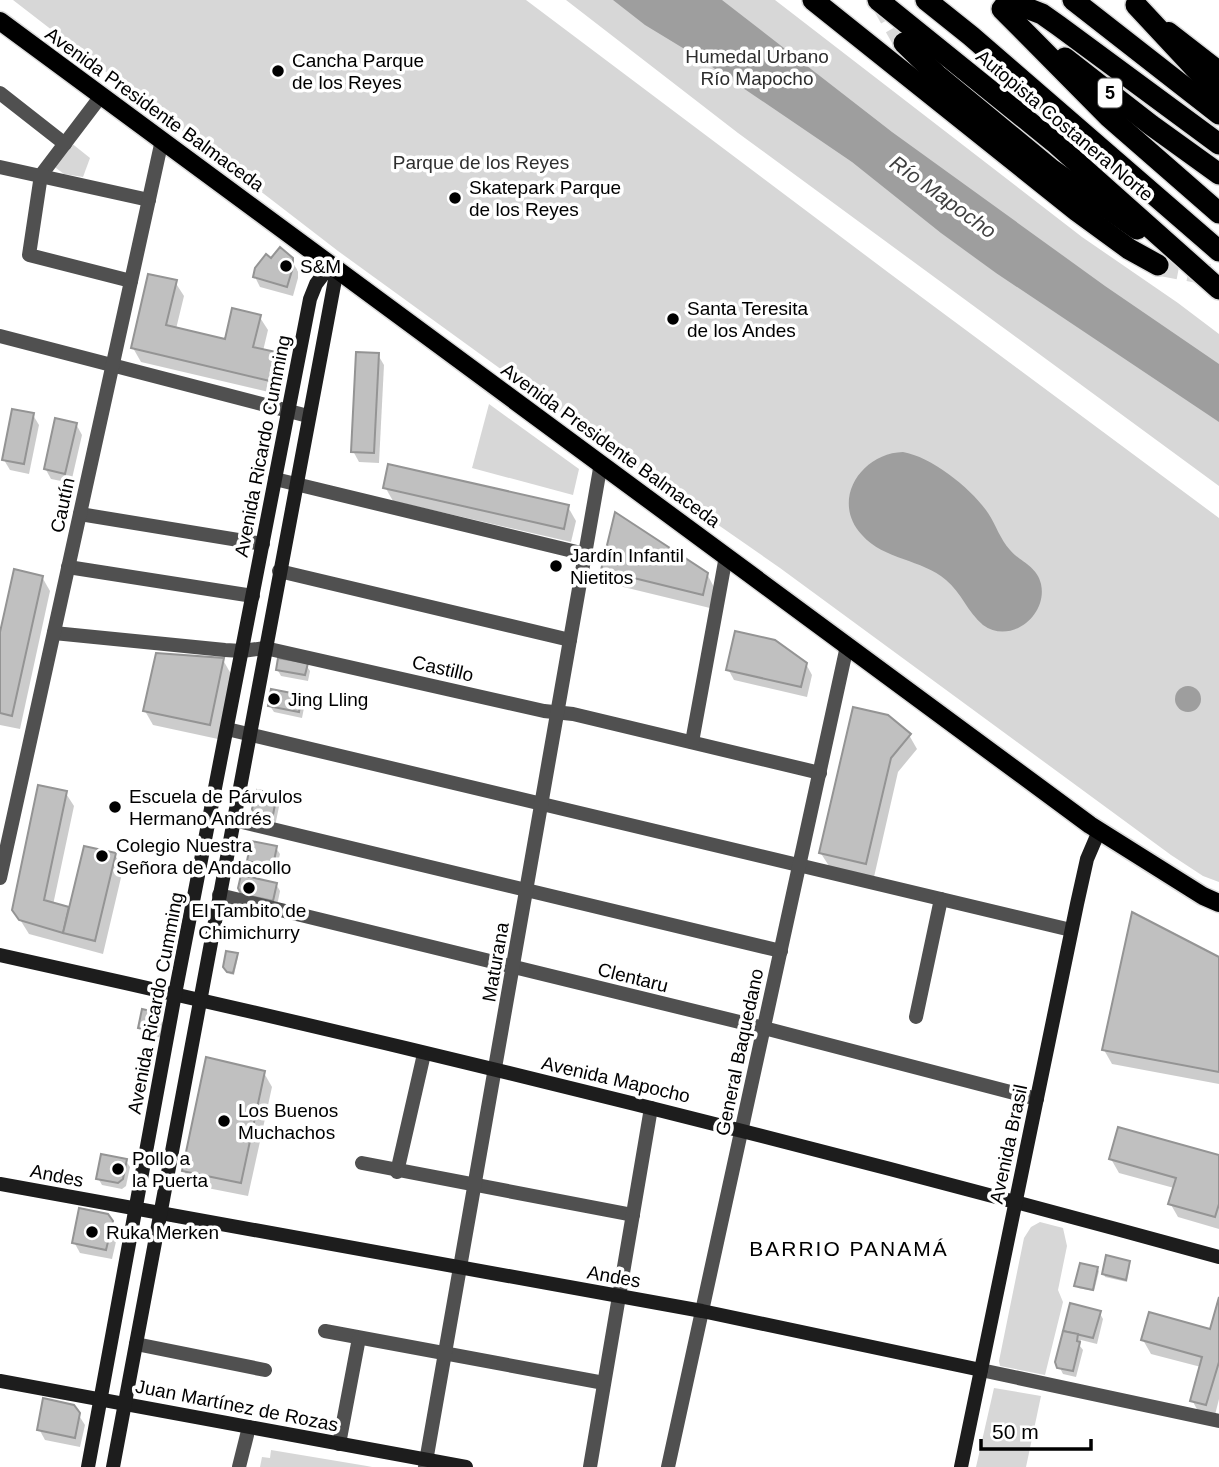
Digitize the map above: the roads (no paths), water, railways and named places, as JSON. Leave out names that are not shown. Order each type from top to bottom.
[{"type":"highway","points":[[813,0],[1077,211],[1129,249],[1158,265]]},
{"type":"highway","name":"Autopista Costanera Norte","points":[[878,0],[1054,142],[1219,289]]},
{"type":"highway","name":"Autopista Costanera Norte","points":[[926,0],[1219,251]]},
{"type":"highway","points":[[1073,0],[1219,114]]},
{"type":"highway","points":[[1133,2],[1219,94]]},
{"type":"highway","points":[[1000,3],[1030,8],[1059,26],[1219,144]]},
{"type":"highway","points":[[1000,3],[1109,117],[1219,213]]},
{"type":"highway","name":"5","points":[[1000,3],[1151,125],[1219,174]]},
{"type":"highway","points":[[904,43],[937,75],[1051,169],[1194,267]]},
{"type":"main road","points":[[1133,2],[1219,70]]},
{"type":"main road","name":"Avenida Presidente Balmaceda","points":[[0,21],[1099,831],[1211,899],[1219,910]]},
{"type":"main road","name":"Avenida Ricardo Cumming","points":[[88,1467],[175,994],[310,299],[316,284],[334,266]]},
{"type":"main road","name":"Avenida Ricardo Cumming","points":[[113,1467],[334,266]]},
{"type":"main road","name":"Avenida Brasil","points":[[961,1467],[1071,930],[1087,859],[1099,831]]},
{"type":"main road","name":"Avenida Mapocho","points":[[0,955],[199,999],[742,1129],[1219,1257]]},
{"type":"main road","name":"Andes","points":[[0,1184],[702,1311],[981,1370]]},
{"type":"main road","name":"Juan Martínez de Rozas","points":[[0,1381],[339,1444],[426,1463],[466,1467]]},
{"type":"street","points":[[0,93],[65,144]]},
{"type":"street","points":[[101,96],[41,175],[29,255],[131,281]]},
{"type":"street","name":"Cautín","points":[[0,876],[6,825],[54,634],[162,140]]},
{"type":"street","points":[[0,167],[149,200]]},
{"type":"street","points":[[0,336],[308,416]]},
{"type":"street","name":"Maturana","points":[[426,1463],[601,463]]},
{"type":"street","points":[[275,479],[585,554]]},
{"type":"street","points":[[80,514],[263,544]]},
{"type":"street","points":[[692,742],[726,555]]},
{"type":"street","points":[[68,567],[253,596]]},
{"type":"street","points":[[279,571],[570,639]]},
{"type":"street","name":"Castillo","points":[[54,634],[242,651],[265,648],[558,713],[573,714],[820,773]]},
{"type":"street","name":"General Baquedano","points":[[668,1467],[847,646]]},
{"type":"street","points":[[227,729],[1071,930]]},
{"type":"street","points":[[234,820],[781,951]]},
{"type":"street","name":"Clentaru","points":[[219,895],[764,1028],[1037,1099]]},
{"type":"street","points":[[916,1017],[942,899]]},
{"type":"street","points":[[397,1172],[424,1054]]},
{"type":"street","points":[[590,1467],[652,1108]]},
{"type":"street","points":[[362,1163],[397,1172],[633,1215]]},
{"type":"street","points":[[324,1331],[604,1383]]},
{"type":"street","points":[[339,1444],[359,1338]]},
{"type":"street","points":[[135,1345],[265,1370]]},
{"type":"street","name":"Andes","points":[[981,1370],[1219,1421]]},
{"type":"street","points":[[239,1467],[249,1427]]},
{"type":"water","name":"Río Mapocho","points":[[613,0],[722,0],[892,132],[1105,286],[1219,364],[1219,422],[996,273],[852,162],[696,56],[645,25]]},
{"type":"water","points":[[903,452],[926,460],[962,484],[988,513],[1010,550],[1036,573],[1042,596],[1039,607],[1025,624],[1004,632],[983,625],[946,580],[926,568],[881,550],[862,535],[853,522],[849,508],[855,481],[874,461],[888,454]]},
{"type":"water","points":[[1188,686],[1197,690],[1201,699],[1197,708],[1188,712],[1179,708],[1175,699],[1179,690]]},
{"type":"tunnel","points":[[880,0],[904,43]]},
{"type":"tunnel","points":[[1158,265],[1211,275]]},
{"type":"place","name":"Cancha Parque de los Reyes","points":[[278,71]]},
{"type":"place","name":"Skatepark Parque de los Reyes","points":[[455,198]]},
{"type":"place","name":"S&M","points":[[286,266]]},
{"type":"place","name":"Santa Teresita de los Andes","points":[[673,319]]},
{"type":"place","name":"Jardín Infantil Nietitos","points":[[556,566]]},
{"type":"place","name":"Jing Lling","points":[[274,699]]},
{"type":"place","name":"Escuela de Párvulos Hermano Andrés","points":[[115,807]]},
{"type":"place","name":"Colegio Nuestra Señora de Andacollo","points":[[102,856]]},
{"type":"place","name":"El Tambito de Chimichurry","points":[[249,888]]},
{"type":"place","name":"Los Buenos Muchachos","points":[[224,1121]]},
{"type":"place","name":"Pollo a la Puerta","points":[[118,1169]]},
{"type":"place","name":"Ruka Merken","points":[[92,1232]]},
{"type":"district","name":"BARRIO PANAMÁ","points":[[849,1249]]},
{"type":"park label","name":"Humedal Urbano Río Mapocho","points":[[757,67]]},
{"type":"park label","name":"Parque de los Reyes","points":[[481,162]]}]
